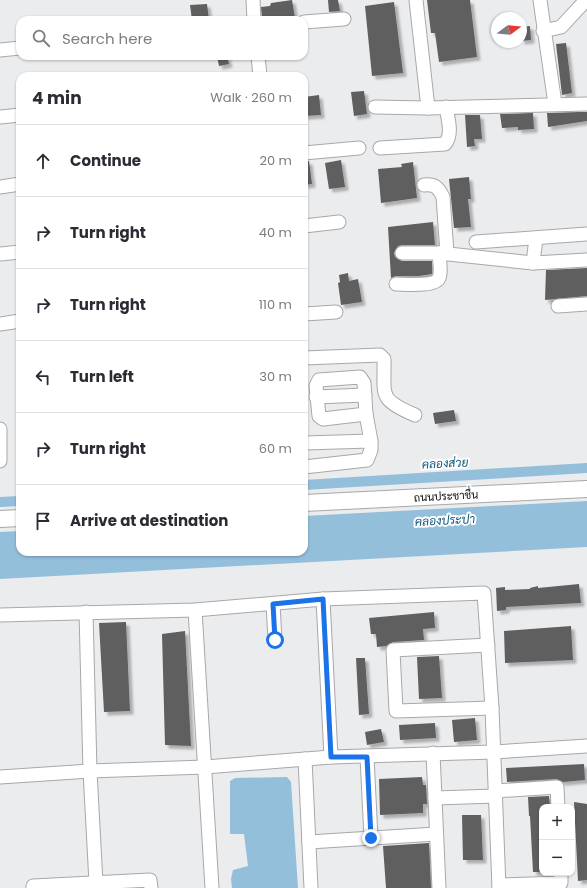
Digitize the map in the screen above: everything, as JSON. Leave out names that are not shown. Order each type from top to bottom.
[{"type":"main road","name":"ถนนประชาชื่น","points":[[308,503],[587,489]]},
{"type":"main road","points":[[0,519],[16,518]]},
{"type":"street","points":[[253,0],[254,16]]},
{"type":"street","points":[[416,0],[428,108]]},
{"type":"street","points":[[540,0],[543,31],[555,104]]},
{"type":"street","points":[[543,31],[561,28],[586,0]]},
{"type":"street","points":[[308,22],[344,19]]},
{"type":"street","points":[[0,50],[16,48]]},
{"type":"street","points":[[258,60],[260,72]]},
{"type":"street","points":[[375,107],[428,108],[587,104]]},
{"type":"street","points":[[380,148],[445,144],[449,139],[450,133],[446,107]]},
{"type":"street","points":[[0,117],[16,115]]},
{"type":"street","points":[[308,153],[359,148]]},
{"type":"street","points":[[396,284],[427,284],[437,281],[440,277],[443,253],[443,196],[439,188],[433,184],[424,185]]},
{"type":"street","points":[[0,187],[16,185]]},
{"type":"street","points":[[308,226],[339,222]]},
{"type":"street","points":[[476,242],[587,234]]},
{"type":"street","points":[[533,263],[536,238]]},
{"type":"street","points":[[0,254],[16,252]]},
{"type":"street","points":[[402,252],[443,253],[533,263],[587,260]]},
{"type":"street","points":[[558,306],[587,304]]},
{"type":"street","points":[[308,314],[336,312]]},
{"type":"street","points":[[0,324],[16,322]]},
{"type":"street","points":[[308,358],[380,355],[384,359],[383,391],[388,400],[396,407],[415,415]]},
{"type":"street","points":[[308,467],[367,460],[371,450],[363,379],[355,377],[319,380],[317,382],[316,396],[318,413],[322,419],[366,414]]},
{"type":"street","points":[[316,396],[365,395]]},
{"type":"street","points":[[0,429],[0,461]]},
{"type":"street","points":[[308,444],[371,441]]},
{"type":"street","points":[[0,615],[195,610],[323,599],[484,593],[492,708],[499,886],[561,883],[561,876]]},
{"type":"street","points":[[323,599],[331,757]]},
{"type":"street","points":[[273,604],[275,640]]},
{"type":"street","points":[[195,610],[212,888]]},
{"type":"street","points":[[86,612],[90,771],[96,883]]},
{"type":"street","points":[[488,645],[393,650],[396,711],[492,708]]},
{"type":"street","points":[[0,777],[90,771],[205,767],[331,757],[494,752],[587,746]]},
{"type":"street","points":[[433,753],[439,888]]},
{"type":"street","points":[[367,757],[371,838]]},
{"type":"street","points":[[305,759],[311,888]]},
{"type":"street","points":[[435,798],[557,787],[558,804]]},
{"type":"street","points":[[309,842],[436,834]]},
{"type":"street","points":[[33,888],[32,886],[150,880],[151,888]]},
{"type":"water","name":"คลองประปา","points":[[587,501],[587,547],[0,579],[0,532],[16,531],[16,556],[308,556],[308,516]]},
{"type":"water","points":[[287,777],[291,782],[298,888],[232,888],[231,879],[233,870],[248,866],[244,834],[230,834],[230,781],[235,778]]},
{"type":"building","points":[[292,0],[295,16],[262,16],[261,7],[270,6],[271,3]]},
{"type":"building","points":[[328,0],[338,0],[340,11],[329,12]]},
{"type":"building","points":[[427,0],[470,0],[477,57],[439,62],[435,33],[431,33]]},
{"type":"building","points":[[394,2],[403,73],[372,76],[365,6]]},
{"type":"building","points":[[207,4],[208,16],[191,16],[190,5]]},
{"type":"building","points":[[527,26],[530,26],[531,40],[527,40]]},
{"type":"building","points":[[566,43],[572,93],[562,95],[556,44]]},
{"type":"building","points":[[218,60],[228,60],[229,64],[219,66]]},
{"type":"building","points":[[364,91],[367,114],[354,116],[351,92]]},
{"type":"building","points":[[319,95],[321,115],[308,116],[308,96]]},
{"type":"building","points":[[587,112],[587,121],[548,127],[547,113]]},
{"type":"building","points":[[533,113],[534,129],[518,130],[518,127],[502,128],[500,114]]},
{"type":"building","points":[[465,115],[480,115],[482,139],[474,139],[475,146],[467,147]]},
{"type":"building","points":[[341,160],[345,187],[329,189],[325,163]]},
{"type":"building","points":[[308,161],[309,161],[312,184],[308,184]]},
{"type":"building","points":[[413,162],[417,198],[381,203],[378,169],[402,167],[401,164]]},
{"type":"building","points":[[469,177],[471,199],[468,199],[471,227],[454,228],[449,179]]},
{"type":"building","points":[[433,222],[435,245],[402,245],[398,246],[394,253],[395,257],[402,261],[432,261],[432,274],[419,276],[396,276],[391,278],[388,227]]},
{"type":"building","points":[[587,268],[587,296],[545,300],[546,270]]},
{"type":"building","points":[[348,273],[349,281],[358,279],[362,302],[341,305],[338,283],[340,282],[339,275]]},
{"type":"building","points":[[454,410],[456,421],[435,424],[433,413]]},
{"type":"building","points":[[579,584],[581,603],[506,607],[506,610],[497,611],[496,588],[505,587],[505,590],[530,589],[538,586],[538,588]]},
{"type":"building","points":[[434,612],[435,628],[423,629],[424,640],[393,642],[386,646],[377,647],[376,634],[371,634],[369,618]]},
{"type":"building","points":[[126,622],[130,711],[104,712],[99,623]]},
{"type":"building","points":[[571,626],[573,660],[505,663],[504,631]]},
{"type":"building","points":[[185,631],[191,746],[165,745],[162,634]]},
{"type":"building","points":[[439,656],[442,698],[419,699],[417,657]]},
{"type":"building","points":[[356,658],[365,658],[369,714],[359,715]]},
{"type":"building","points":[[475,718],[477,740],[454,742],[452,720]]},
{"type":"building","points":[[435,723],[436,738],[400,740],[399,725]]},
{"type":"building","points":[[381,729],[384,742],[367,745],[365,732]]},
{"type":"building","points":[[584,764],[585,780],[563,782],[556,779],[507,782],[506,768]]},
{"type":"building","points":[[422,777],[423,785],[426,785],[427,804],[423,804],[423,813],[380,815],[379,779]]},
{"type":"building","points":[[549,796],[550,804],[539,804],[539,872],[533,872],[528,797]]},
{"type":"building","points":[[574,802],[587,804],[587,880],[578,881],[575,804]]},
{"type":"building","points":[[462,815],[481,815],[483,860],[463,860]]},
{"type":"building","points":[[429,843],[431,888],[386,888],[383,846]]},
{"type":"waterway","name":"คลองส่วย","points":[[308,485],[587,468]]},
{"type":"waterway","name":"คลองส่วย","points":[[0,502],[16,501]]},
{"type":"route","points":[[275,640],[273,604],[323,599],[331,757],[367,757],[371,838]]}]
